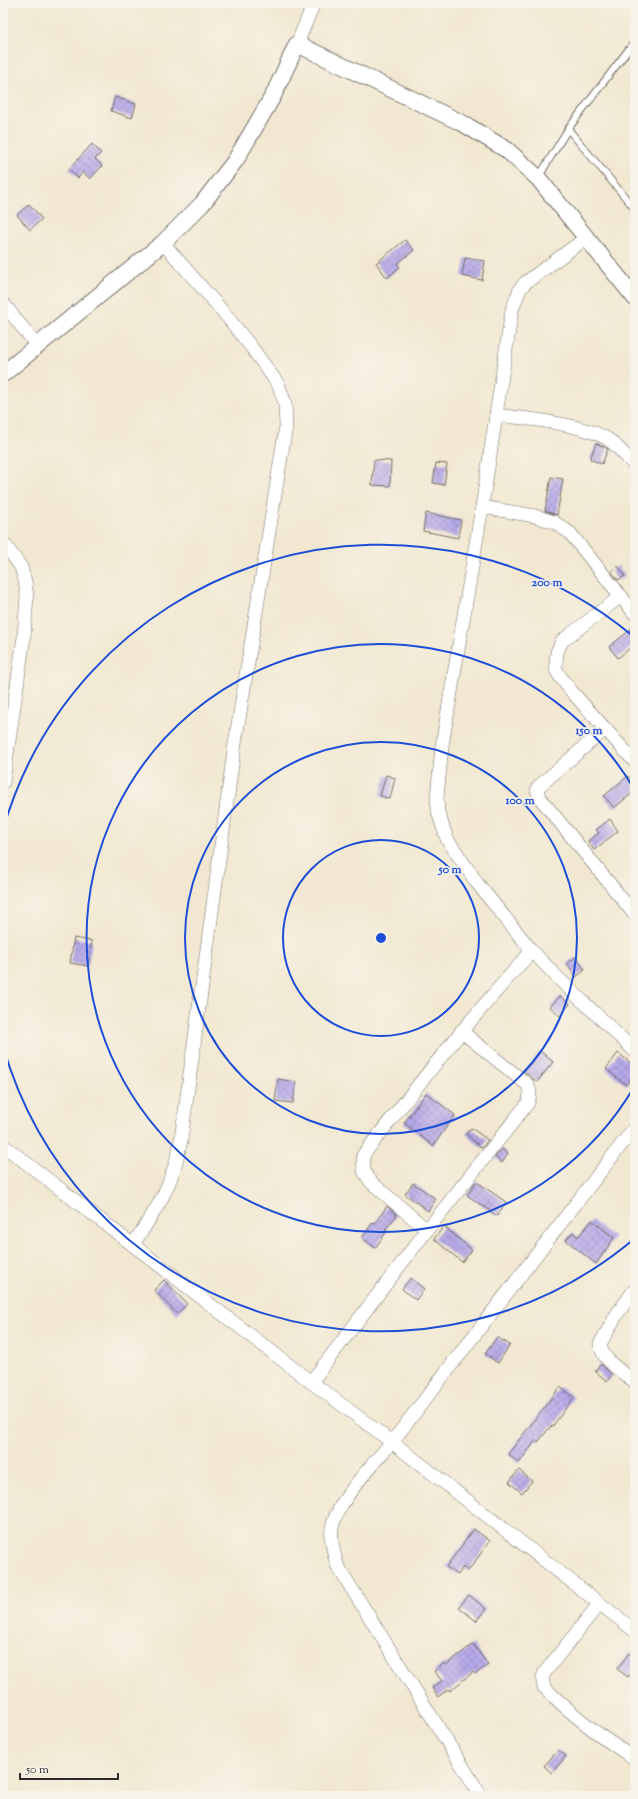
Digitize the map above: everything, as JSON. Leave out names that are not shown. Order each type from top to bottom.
[{"type":"street","points":[[3,374],[38,347],[163,243],[202,204],[235,160],[273,96],[298,44],[314,3]]},
{"type":"street","points":[[298,44],[464,124],[507,150],[538,178],[635,298]]},
{"type":"street","points":[[586,238],[525,283],[515,299],[509,321],[482,507],[442,746],[436,797],[438,812],[447,839],[477,883],[532,951],[564,984],[635,1051]]},
{"type":"street","points":[[133,1244],[157,1209],[166,1192],[173,1175],[181,1140],[234,750],[286,426],[284,403],[278,384],[225,314],[163,243]]},
{"type":"street","points":[[3,303],[38,347]]},
{"type":"street","points":[[496,415],[547,422],[594,433],[613,443],[635,466]]},
{"type":"street","points":[[482,507],[535,516],[554,522],[570,533],[635,614]]},
{"type":"street","points":[[3,542],[21,567],[28,596],[24,637],[3,782]]},
{"type":"street","points":[[621,596],[562,641],[556,658],[556,670],[561,678],[635,762]]},
{"type":"street","points":[[605,729],[538,786],[537,792],[540,798],[635,915]]},
{"type":"street","points":[[427,1230],[371,1182],[364,1171],[363,1155],[461,1031],[490,996],[532,951]]},
{"type":"street","points":[[311,1382],[427,1230],[528,1103],[530,1098],[528,1085],[461,1031]]},
{"type":"street","points":[[481,1796],[337,1565],[331,1536],[332,1527],[339,1511],[352,1490],[392,1442],[633,1134]]},
{"type":"street","points":[[3,1145],[311,1382],[392,1442],[635,1631]]},
{"type":"street","points":[[635,1289],[617,1314],[600,1344],[603,1353],[610,1362],[635,1382]]},
{"type":"street","points":[[599,1604],[545,1672],[542,1678],[543,1684],[566,1707],[612,1744],[635,1759]]},
{"type":"lane","points":[[538,178],[568,129],[635,41]]},
{"type":"lane","points":[[568,129],[635,209]]},
{"type":"building","points":[[115,97],[136,104],[132,118],[111,111]]},
{"type":"building","points":[[92,144],[101,153],[95,159],[102,166],[90,179],[83,172],[78,178],[69,169]]},
{"type":"building","points":[[29,204],[42,219],[30,230],[17,215]]},
{"type":"building","points":[[405,240],[414,250],[397,264],[400,267],[387,278],[376,263]]},
{"type":"building","points":[[465,258],[485,261],[482,280],[462,276]]},
{"type":"building","points":[[596,443],[608,449],[602,464],[590,459]]},
{"type":"building","points":[[374,460],[391,461],[390,486],[372,485]]},
{"type":"building","points":[[436,463],[447,464],[444,485],[433,483]]},
{"type":"building","points":[[551,477],[563,479],[557,515],[545,511]]},
{"type":"building","points":[[426,513],[461,520],[458,538],[423,531]]},
{"type":"building","points":[[618,566],[625,576],[618,580],[611,571]]},
{"type":"building","points":[[635,626],[635,644],[618,658],[609,647]]},
{"type":"building","points":[[386,775],[395,778],[390,799],[380,796]]},
{"type":"building","points":[[628,776],[635,785],[635,791],[614,808],[604,796]]},
{"type":"building","points":[[610,819],[618,831],[594,850],[588,841],[599,833],[596,830]]},
{"type":"building","points":[[74,938],[92,941],[88,966],[70,963]]},
{"type":"building","points":[[576,957],[585,970],[576,977],[567,963]]},
{"type":"building","points":[[560,996],[570,1004],[560,1016],[550,1007]]},
{"type":"building","points":[[540,1051],[553,1062],[537,1082],[524,1071]]},
{"type":"building","points":[[618,1053],[635,1067],[635,1073],[626,1085],[606,1069]]},
{"type":"building","points":[[278,1079],[296,1082],[293,1103],[275,1101]]},
{"type":"building","points":[[426,1093],[455,1115],[433,1146],[404,1123]]},
{"type":"building","points":[[471,1128],[488,1140],[482,1148],[466,1134]]},
{"type":"building","points":[[502,1149],[508,1154],[502,1163],[495,1157]]},
{"type":"building","points":[[477,1182],[506,1202],[497,1216],[467,1195]]},
{"type":"building","points":[[413,1183],[436,1199],[428,1211],[405,1194]]},
{"type":"building","points":[[387,1206],[397,1215],[385,1230],[387,1231],[375,1248],[362,1238]]},
{"type":"building","points":[[592,1220],[614,1238],[596,1264],[566,1240],[573,1232],[578,1237]]},
{"type":"building","points":[[444,1226],[472,1250],[462,1262],[434,1239]]},
{"type":"building","points":[[411,1278],[424,1289],[416,1300],[402,1289]]},
{"type":"building","points":[[164,1280],[187,1304],[177,1314],[154,1290]]},
{"type":"building","points":[[497,1337],[510,1345],[498,1363],[485,1354]]},
{"type":"building","points":[[601,1364],[612,1375],[607,1381],[595,1371]]},
{"type":"building","points":[[560,1387],[574,1397],[552,1427],[551,1426],[538,1442],[536,1440],[519,1463],[508,1454]]},
{"type":"building","points":[[519,1470],[532,1481],[522,1493],[509,1482]]},
{"type":"building","points":[[474,1529],[490,1541],[468,1571],[463,1567],[458,1575],[446,1567]]},
{"type":"building","points":[[469,1595],[486,1609],[476,1621],[459,1607]]},
{"type":"building","points":[[473,1644],[488,1665],[475,1674],[473,1672],[450,1691],[448,1689],[438,1697],[432,1688],[442,1681],[434,1671],[444,1663],[446,1665]]},
{"type":"building","points":[[629,1653],[635,1657],[635,1668],[628,1677],[617,1669]]},
{"type":"building","points":[[558,1750],[566,1756],[552,1773],[544,1766]]}]
